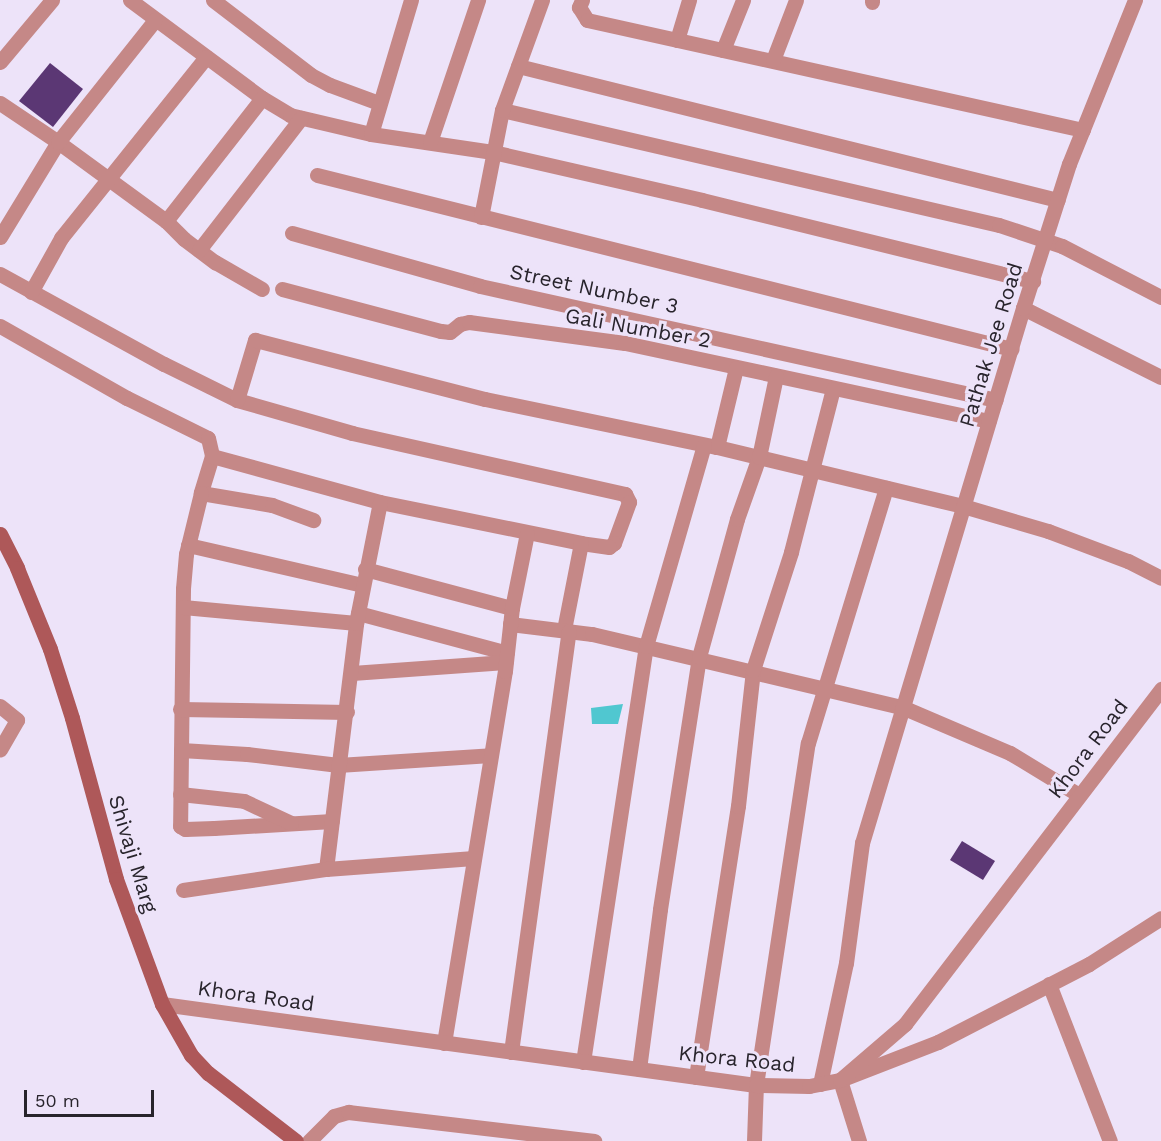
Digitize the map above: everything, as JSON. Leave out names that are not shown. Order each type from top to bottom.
[{"type":"main road","name":"Shivaji Marg","points":[[0,534],[17,568],[50,649],[72,718],[116,879],[162,1004],[191,1055],[208,1073],[296,1141]]},
{"type":"street","points":[[130,0],[262,98],[281,110],[301,118],[371,134],[493,152],[702,200],[1033,281]]},
{"type":"street","points":[[213,0],[310,75],[379,103]]},
{"type":"street","points":[[371,134],[411,0]]},
{"type":"street","points":[[430,142],[478,0]]},
{"type":"street","points":[[481,217],[502,110],[542,0]]},
{"type":"street","points":[[582,0],[579,7],[587,20],[1083,130]]},
{"type":"street","points":[[677,40],[689,0]]},
{"type":"street","points":[[723,50],[743,0]]},
{"type":"street","points":[[772,60],[796,0]]},
{"type":"street","name":"Pathak Jee Road","points":[[820,1084],[846,963],[862,843],[1023,308],[1083,130],[1135,0]]},
{"type":"street","points":[[0,62],[42,3]]},
{"type":"street","points":[[0,237],[58,142],[155,20]]},
{"type":"street","points":[[31,292],[61,238],[206,57]]},
{"type":"street","points":[[518,66],[1058,200]]},
{"type":"street","points":[[166,221],[262,98]]},
{"type":"street","points":[[0,103],[108,178],[166,221],[199,250],[262,289]]},
{"type":"street","points":[[502,110],[999,225],[1077,253],[1161,297]]},
{"type":"street","points":[[199,250],[301,118]]},
{"type":"street","points":[[317,174],[1012,349]]},
{"type":"street","name":"Street Number 3","points":[[291,233],[480,286],[996,400]]},
{"type":"street","points":[[0,274],[237,400],[352,433],[625,494],[629,502],[614,543],[601,547],[380,502],[212,456]]},
{"type":"street","name":"Gali Number 2","points":[[282,289],[441,331],[450,332],[460,324],[469,322],[625,343],[989,421]]},
{"type":"street","points":[[1023,308],[1161,377]]},
{"type":"street","points":[[0,326],[127,398],[208,438],[212,456],[188,545],[183,607],[179,822],[185,828],[332,820]]},
{"type":"street","points":[[237,400],[255,340],[485,399],[710,446],[963,506],[1048,531],[1128,561],[1161,578]]},
{"type":"street","points":[[583,1062],[646,646],[736,368]]},
{"type":"street","points":[[639,1069],[660,909],[699,657],[737,519],[759,457],[776,376]]},
{"type":"street","points":[[696,1077],[738,806],[753,670],[791,552],[833,388]]},
{"type":"street","points":[[754,1141],[756,1085],[807,743],[886,488]]},
{"type":"street","points":[[201,493],[272,505],[313,520]]},
{"type":"street","points":[[326,869],[338,765],[352,674],[357,618],[380,502]]},
{"type":"street","points":[[444,1043],[491,756],[512,608],[527,533]]},
{"type":"street","points":[[511,1052],[566,631],[581,543]]},
{"type":"street","points":[[188,545],[362,585]]},
{"type":"street","points":[[365,569],[512,608]]},
{"type":"street","points":[[183,607],[357,618],[506,658]]},
{"type":"street","points":[[510,624],[566,631],[699,657],[902,707],[1010,753],[1079,795]]},
{"type":"street","points":[[352,674],[506,658]]},
{"type":"street","name":"Khora Road","points":[[162,1004],[756,1085],[820,1084],[840,1080],[905,1024],[1161,688]]},
{"type":"street","points":[[0,706],[17,720],[0,749]]},
{"type":"street","points":[[180,709],[347,712]]},
{"type":"street","points":[[181,750],[247,754],[338,765],[491,756]]},
{"type":"street","points":[[180,794],[244,801],[291,823]]},
{"type":"street","points":[[183,890],[326,869],[474,858]]},
{"type":"street","points":[[859,1141],[840,1080],[938,1042],[1089,963],[1161,918]]},
{"type":"street","points":[[1049,984],[1110,1141]]},
{"type":"street","points":[[309,1141],[334,1116],[348,1112],[594,1141]]},
{"type":"water","points":[[623,704],[618,724],[592,724],[591,708]]},
{"type":"building","points":[[50,63],[83,89],[53,127],[19,101]]},
{"type":"building","points":[[962,841],[995,861],[983,880],[950,860]]}]
